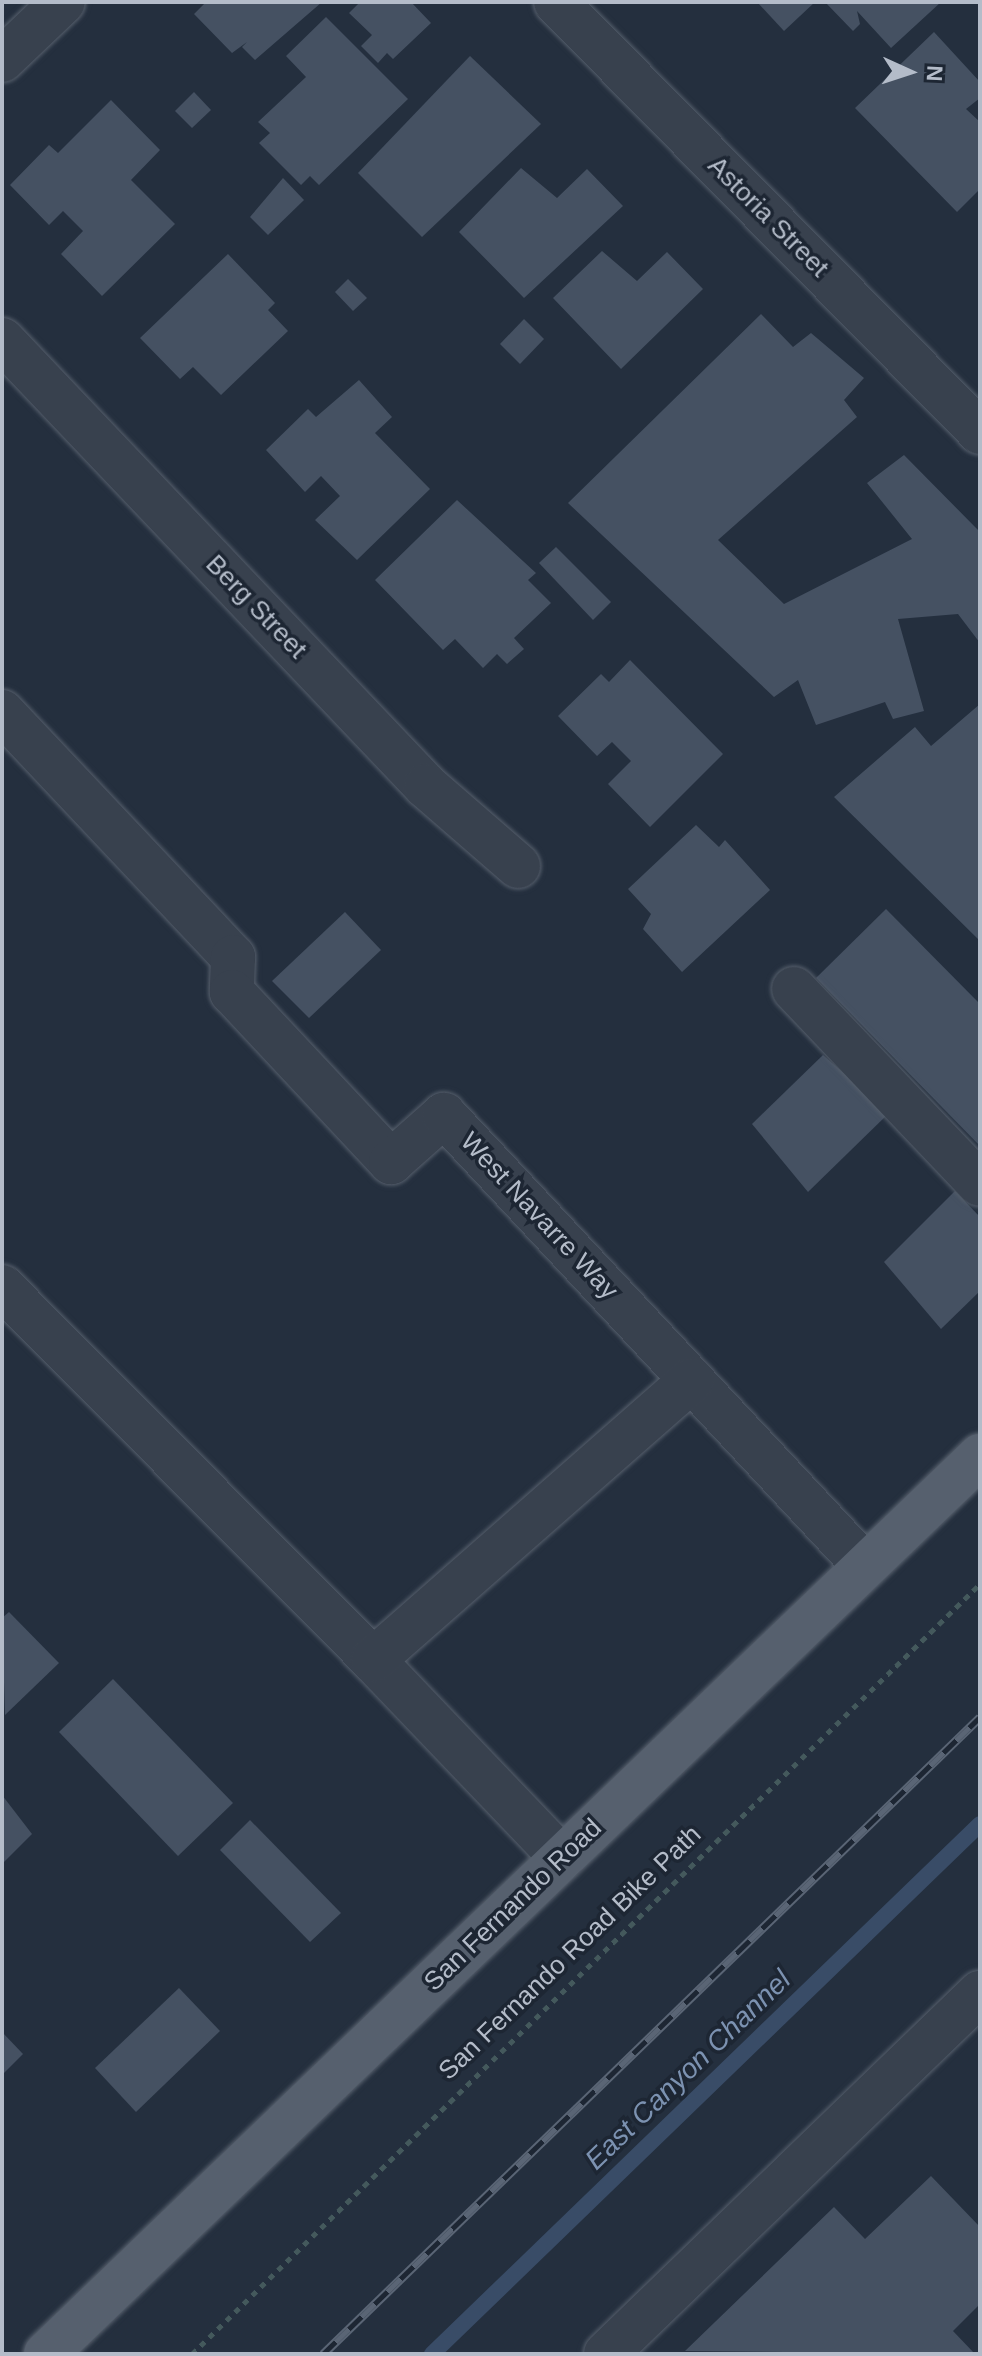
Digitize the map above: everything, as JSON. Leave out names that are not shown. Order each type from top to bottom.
[{"type":"main road","name":"San Fernando Road","points":[[46,2354],[980,1456]]},
{"type":"street","points":[[2,60],[63,2]]},
{"type":"street","name":"Astoria Street","points":[[556,2],[980,432]]},
{"type":"street","name":"Berg Street","points":[[2,340],[426,786],[518,866]]},
{"type":"street","name":"West Navarre Way","points":[[2,712],[233,957],[232,992],[391,1162],[444,1115],[865,1566]]},
{"type":"street","points":[[794,989],[980,1184]]},
{"type":"street","points":[[2,1287],[373,1660],[562,1858]]},
{"type":"street","points":[[373,1660],[692,1380]]},
{"type":"street","points":[[632,2345],[980,1993]]},
{"type":"path","name":"San Fernando Road Bike Path","points":[[192,2354],[980,1584]]},
{"type":"building","points":[[206,2],[322,2],[255,60],[242,47],[247,42],[232,53],[194,14]]},
{"type":"building","points":[[360,2],[411,2],[431,23],[393,59],[387,53],[378,63],[361,46],[372,35],[349,13]]},
{"type":"building","points":[[757,2],[815,2],[784,31]]},
{"type":"building","points":[[825,2],[941,2],[891,48],[857,11],[860,24],[853,31]]},
{"type":"building","points":[[326,17],[408,99],[319,185],[310,176],[301,185],[259,143],[270,133],[258,122],[306,77],[286,56]]},
{"type":"building","points":[[934,32],[980,82],[980,98],[966,109],[980,122],[980,189],[957,212],[855,108]]},
{"type":"building","points":[[470,56],[541,124],[422,237],[358,173]]},
{"type":"building","points":[[194,92],[211,110],[192,128],[175,111]]},
{"type":"building","points":[[111,100],[160,150],[131,180],[175,224],[102,296],[61,254],[83,231],[63,211],[49,225],[10,185],[49,145],[58,153]]},
{"type":"building","points":[[521,168],[557,198],[587,169],[623,206],[524,298],[459,232]]},
{"type":"building","points":[[283,178],[304,200],[268,235],[250,217]]},
{"type":"building","points":[[602,251],[637,281],[667,252],[703,289],[621,369],[553,298]]},
{"type":"building","points":[[228,254],[275,303],[268,310],[288,331],[221,395],[193,367],[180,379],[140,338]]},
{"type":"building","points":[[348,279],[367,298],[353,311],[335,292]]},
{"type":"building","points":[[761,314],[793,347],[811,333],[864,378],[844,400],[857,417],[718,540],[784,604],[912,539],[867,483],[904,455],[980,532],[980,643],[958,614],[898,619],[924,711],[893,719],[885,702],[816,725],[798,680],[774,697],[568,503]]},
{"type":"building","points":[[524,319],[544,339],[520,364],[500,344]]},
{"type":"building","points":[[359,380],[392,417],[375,433],[430,489],[357,560],[315,520],[340,496],[321,476],[305,492],[266,450],[308,409],[316,417]]},
{"type":"building","points":[[457,500],[536,573],[528,580],[551,603],[514,638],[524,649],[507,664],[497,654],[483,668],[455,639],[443,650],[375,580]]},
{"type":"building","points":[[556,547],[611,602],[593,620],[539,563]]},
{"type":"building","points":[[630,660],[723,754],[650,827],[608,784],[631,761],[612,742],[597,756],[558,716],[601,674],[609,682]]},
{"type":"building","points":[[980,704],[980,941],[834,797],[915,727],[931,746]]},
{"type":"building","points":[[696,825],[719,847],[725,840],[770,890],[682,972],[643,929],[651,914],[628,889]]},
{"type":"building","points":[[886,909],[980,1004],[980,1146],[816,978]]},
{"type":"building","points":[[345,912],[381,950],[309,1018],[272,981]]},
{"type":"building","points":[[823,1055],[889,1113],[808,1192],[752,1124]]},
{"type":"building","points":[[955,1191],[980,1217],[980,1291],[941,1329],[884,1262]]},
{"type":"building","points":[[9,1612],[59,1663],[5,1715],[2,1618]]},
{"type":"building","points":[[113,1679],[233,1803],[178,1856],[59,1732]]},
{"type":"building","points":[[2,1795],[32,1834],[2,1864]]},
{"type":"building","points":[[250,1820],[341,1913],[310,1942],[220,1850]]},
{"type":"building","points":[[179,1988],[220,2031],[136,2112],[95,2068]]},
{"type":"building","points":[[2,2032],[23,2054],[2,2075]]},
{"type":"building","points":[[931,2176],[980,2227],[980,2304],[953,2331],[975,2354],[685,2351],[834,2207],[865,2239]]},
{"type":"waterway","name":"East Canyon Channel","points":[[432,2354],[980,1824]]},
{"type":"railway","points":[[323,2354],[980,1717]]}]
